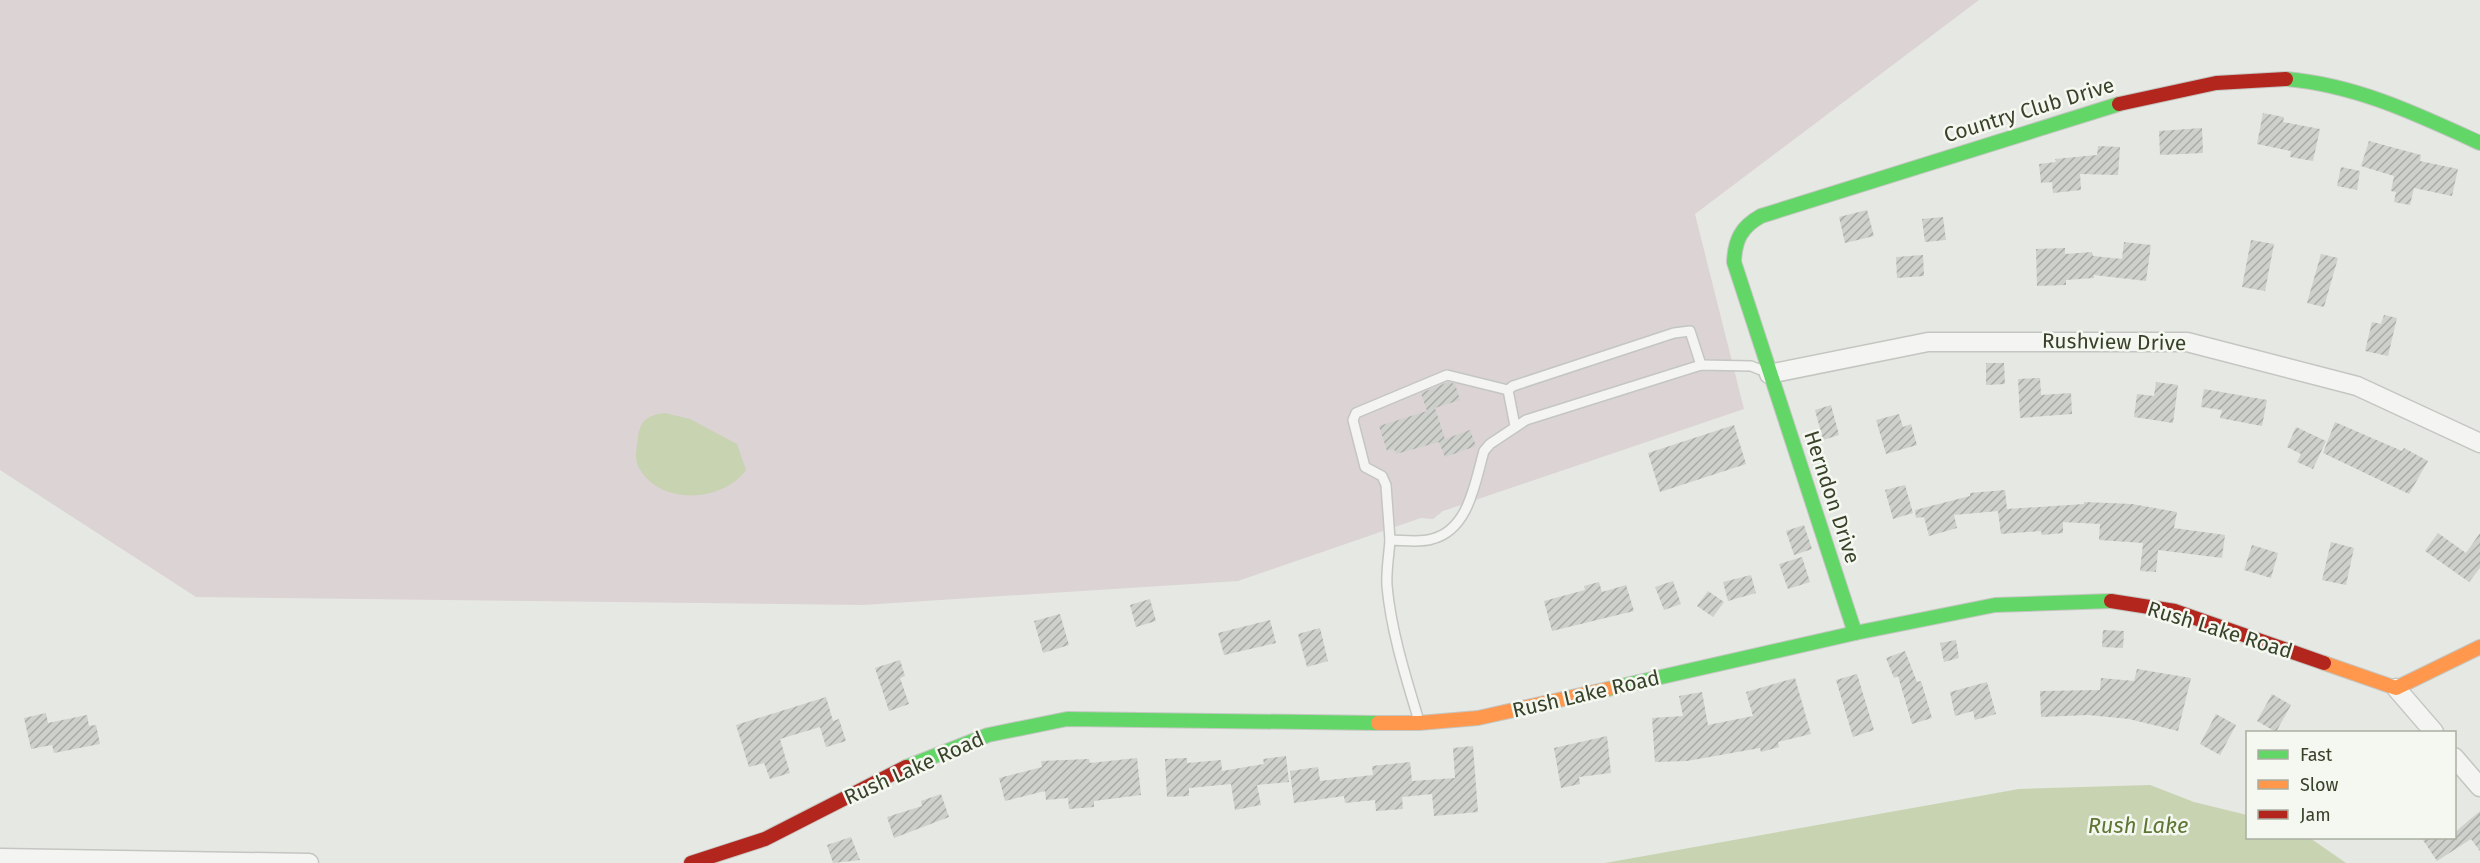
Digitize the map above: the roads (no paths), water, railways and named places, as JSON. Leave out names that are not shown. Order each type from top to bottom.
[{"type":"street","name":"Country Club Drive","points":[[1769,374],[1734,262],[1734,246],[1740,232],[1746,223],[1761,216],[2147,95],[2231,81],[2283,79],[2330,85],[2389,102],[2480,144]]},
{"type":"street","name":"Rushview Drive","points":[[1769,374],[1928,342],[2187,342],[2357,386],[2480,443]]},
{"type":"street","name":"Herndon Drive","points":[[1769,374],[1855,633]]},
{"type":"street","name":"Rush Lake Road","points":[[691,863],[759,841],[976,738],[1017,727],[1066,719],[1419,723],[1478,718],[1855,633],[1995,605],[2120,601],[2175,611],[2396,688]]},
{"type":"street","points":[[2433,731],[2396,688],[2480,647]]},
{"type":"street","points":[[2456,759],[2480,787]]},
{"type":"street","points":[[0,858],[67,862],[309,863]]},
{"type":"lane","points":[[1508,390],[1513,386],[1684,330],[1690,331],[1701,365]]},
{"type":"lane","points":[[1390,540],[1430,540],[1453,530],[1470,500],[1485,451],[1515,426],[1582,401],[1701,365],[1751,366],[1769,374]]},
{"type":"lane","points":[[1419,723],[1408,686],[1389,595],[1390,540],[1386,485],[1382,476],[1365,467],[1353,420],[1356,413],[1446,375],[1508,390]]},
{"type":"lane","points":[[1508,390],[1515,426]]},
{"type":"water","points":[[665,413],[690,419],[737,444],[746,470],[722,489],[707,494],[675,494],[647,479],[636,459],[639,432],[643,423],[650,417]]},
{"type":"water","name":"Rush Lake","points":[[2150,785],[2194,802],[2246,815],[2246,839],[2311,839],[2346,863],[1605,863],[2019,789]]}]
